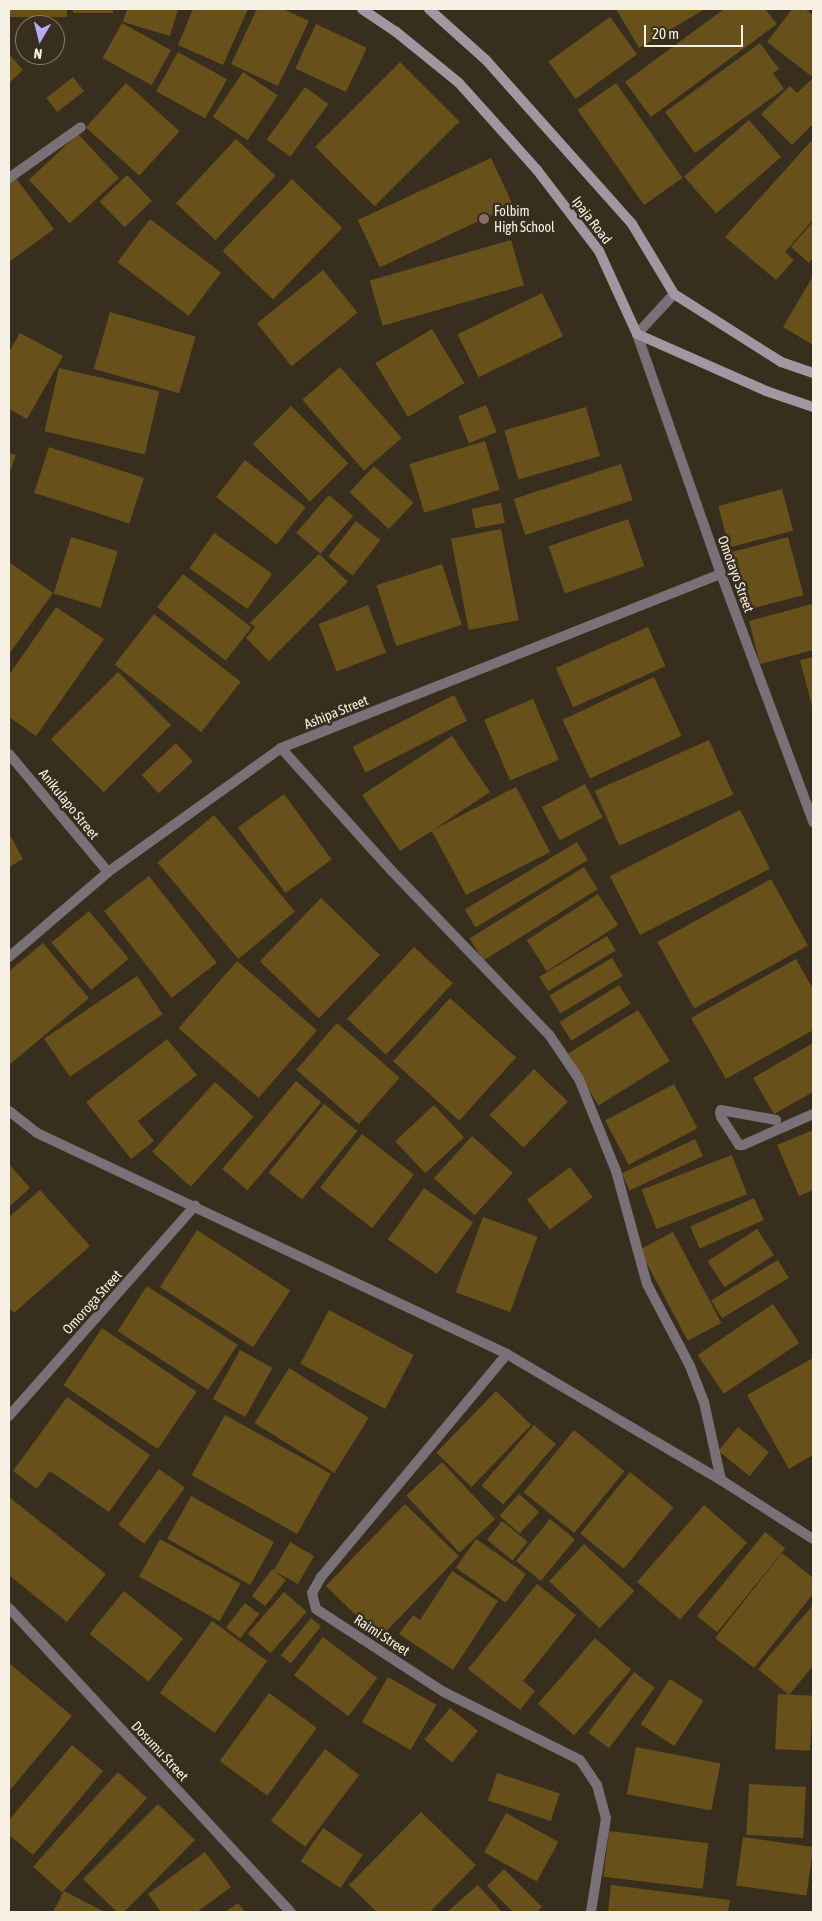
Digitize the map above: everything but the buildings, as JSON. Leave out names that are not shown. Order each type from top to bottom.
[{"type":"main road","name":"Ipaja Road","points":[[362,9],[396,31],[459,83],[537,170],[599,251],[637,334]]},
{"type":"main road","name":"Ipaja Road","points":[[429,9],[486,60],[632,224],[674,294],[781,362],[813,373]]},
{"type":"main road","points":[[637,334],[766,391],[813,407]]},
{"type":"street","points":[[9,178],[81,128]]},
{"type":"street","points":[[637,334],[674,294]]},
{"type":"street","name":"Omotayo Street","points":[[637,334],[721,574],[813,822]]},
{"type":"street","name":"Ashipa Street","points":[[9,957],[108,872],[281,748],[721,574]]},
{"type":"street","points":[[281,748],[391,870],[550,1036],[579,1079],[616,1171],[647,1284],[690,1366],[704,1402],[721,1480]]},
{"type":"street","name":"Anikulapo Street","points":[[9,754],[108,872]]},
{"type":"street","points":[[776,1120],[722,1110],[720,1113],[721,1118],[739,1145],[744,1146],[813,1114]]},
{"type":"street","points":[[9,1111],[37,1133],[507,1354],[721,1480],[813,1539]]},
{"type":"street","name":"Omoroga Street","points":[[9,1416],[195,1206]]},
{"type":"street","name":"Raimi Street","points":[[507,1354],[321,1577],[312,1593],[316,1609],[444,1692],[580,1760],[597,1785],[606,1818],[591,1912]]},
{"type":"street","name":"Dosumu Street","points":[[9,1608],[291,1912]]},
{"type":"place","name":"Folbim High School","points":[[484,219]]}]
